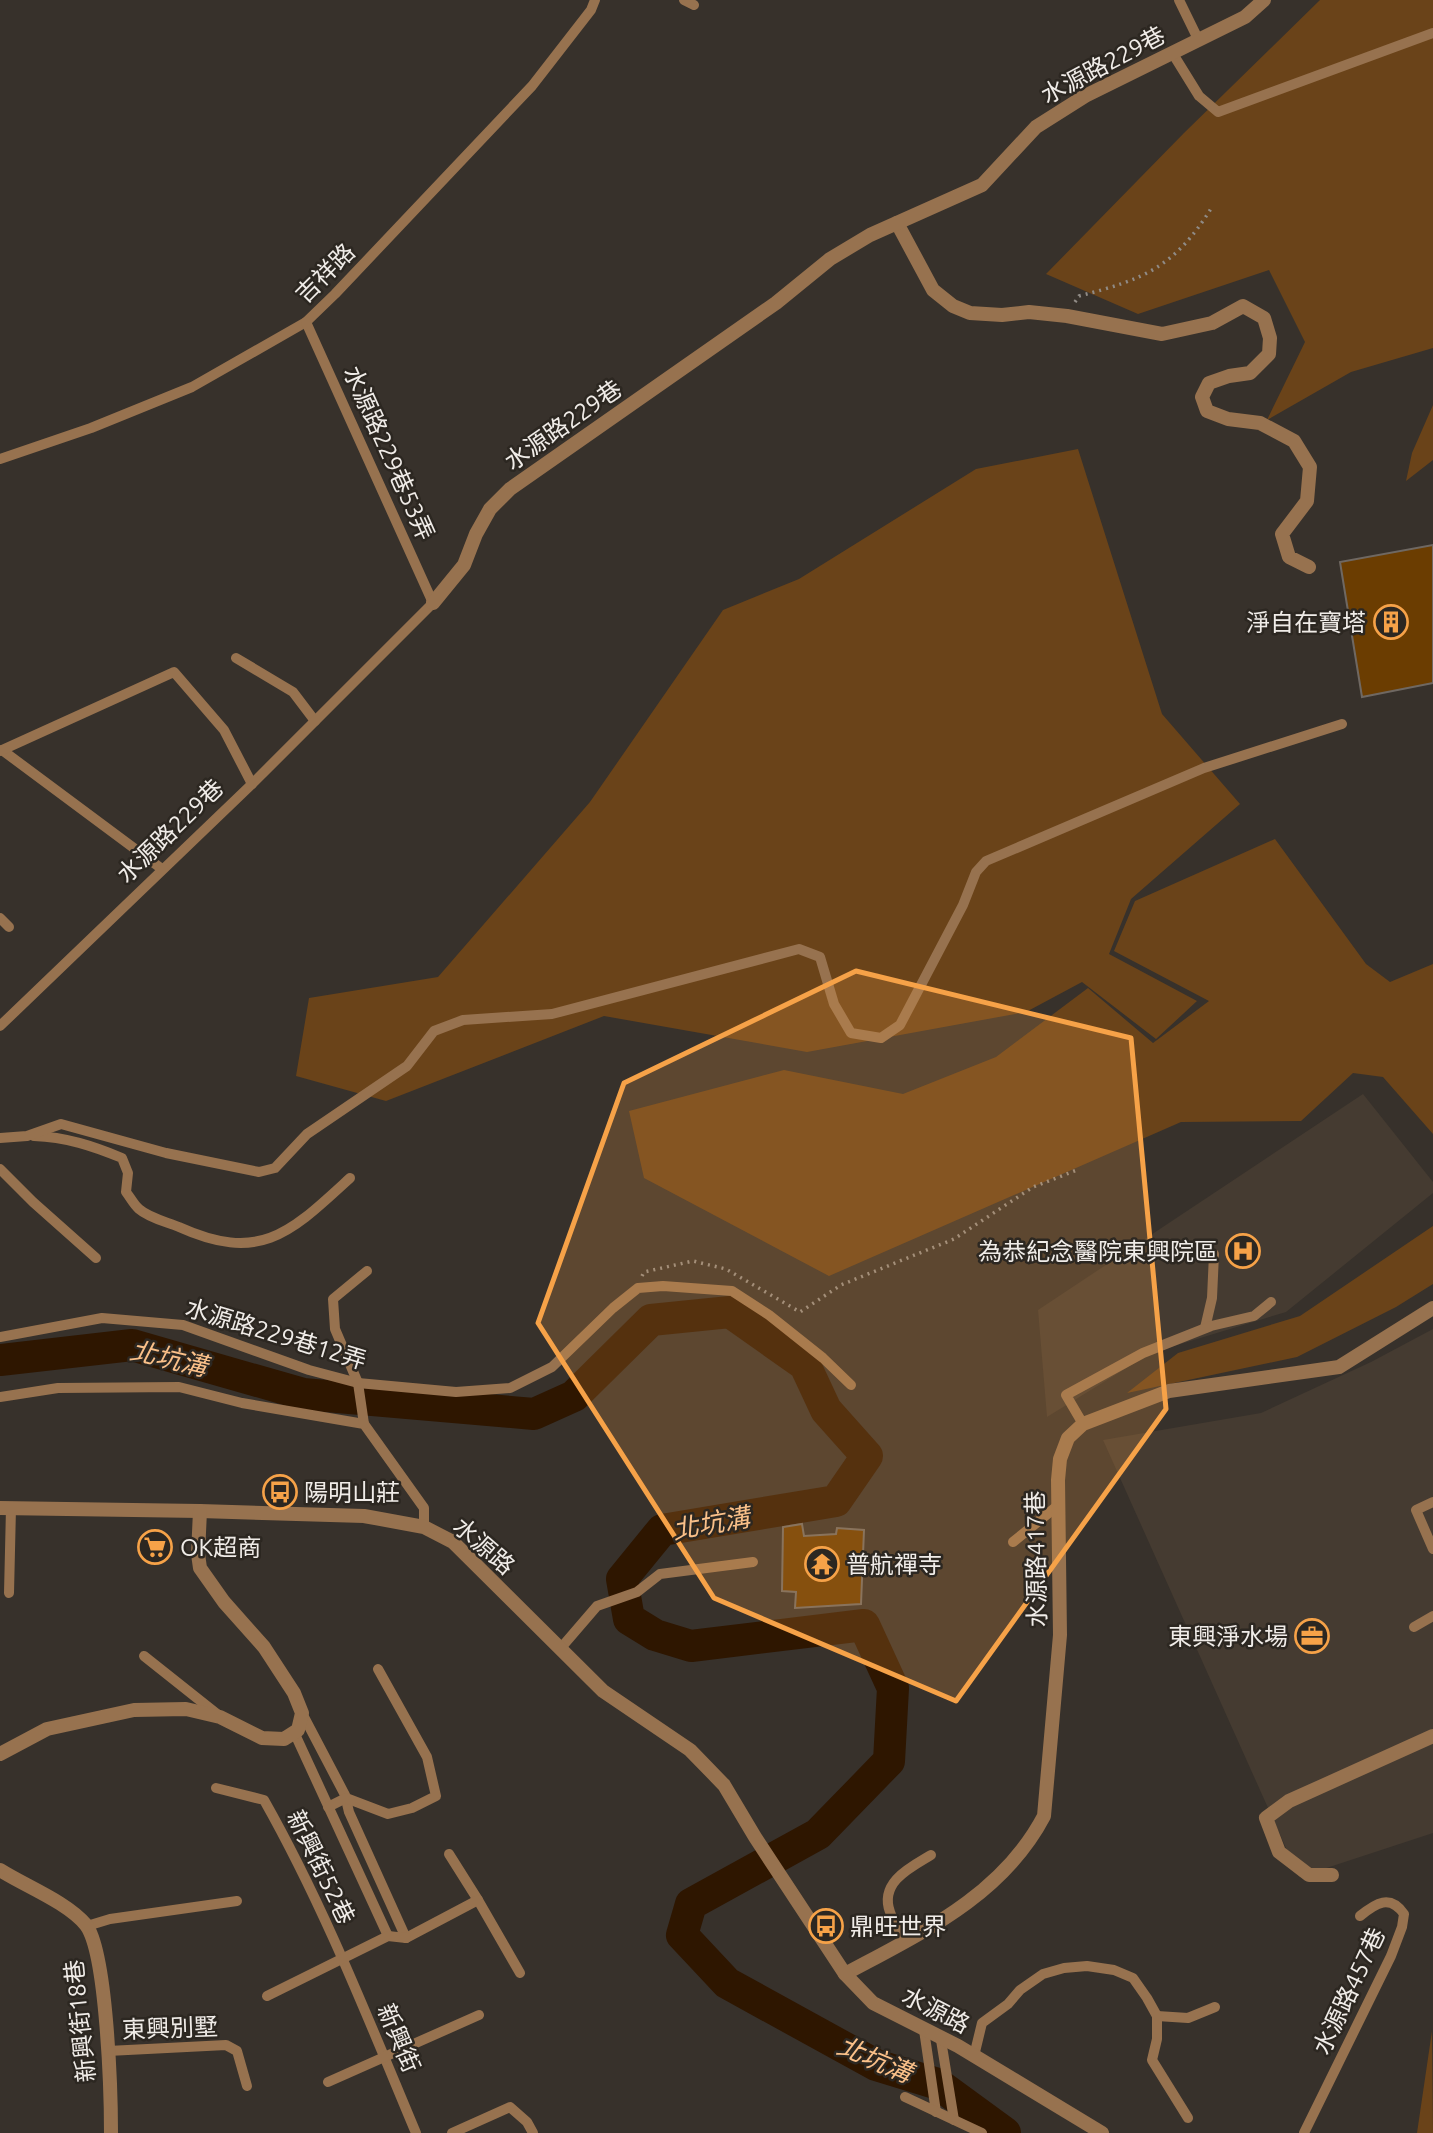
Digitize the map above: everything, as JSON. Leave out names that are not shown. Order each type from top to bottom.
[{"type":"street","name":"水源路229巷","points":[[433,603],[464,565],[476,534],[490,509],[510,489],[776,303],[830,259],[870,235],[982,185],[1036,127],[1085,96],[1245,17],[1264,0]]},
{"type":"street","points":[[897,223],[933,290],[953,306],[970,313],[1002,315],[1029,312],[1067,316],[1162,334],[1212,323],[1242,306],[1264,318],[1270,338],[1269,354],[1250,373],[1209,383],[1202,397],[1207,411],[1228,419],[1260,423],[1294,441],[1310,467],[1307,501],[1282,534],[1289,557],[1309,567]]},
{"type":"street","points":[[1083,1424],[1169,1391],[1339,1367],[1433,1308]]},
{"type":"street","name":"水源路417巷","points":[[845,1974],[906,1942],[972,1900],[997,1880],[1031,1842],[1044,1816],[1060,1635],[1056,1507],[1060,1459],[1068,1437],[1083,1424]]},
{"type":"street","name":"水源路","points":[[5,1508],[364,1516],[424,1527],[453,1542],[603,1690],[690,1750],[724,1785],[845,1974],[873,2003],[974,2056],[1102,2133]]},
{"type":"street","points":[[0,1754],[47,1729],[134,1710],[186,1709],[220,1717],[262,1738],[284,1739],[298,1730],[302,1713],[294,1693],[264,1647],[223,1602],[200,1568],[200,1511]]},
{"type":"street","points":[[1332,1875],[1309,1875],[1279,1852],[1266,1818],[1289,1801],[1433,1736]]},
{"type":"street","name":"新興街18巷","points":[[0,1870],[74,1914],[87,1926],[96,1948],[108,2051],[111,2133]]},
{"type":"lane","name":"吉祥路","points":[[0,459],[91,428],[192,387],[306,322],[532,86],[591,10],[595,0]]},
{"type":"lane","points":[[684,0],[694,5]]},
{"type":"lane","points":[[1179,0],[1199,41]]},
{"type":"lane","points":[[1173,54],[1199,96],[1218,112],[1433,33]]},
{"type":"lane","name":"水源路229巷53弄","points":[[306,322],[433,603]]},
{"type":"lane","name":"水源路229巷","points":[[0,1026],[252,784],[433,603]]},
{"type":"lane","points":[[236,657],[293,692],[315,721]]},
{"type":"lane","points":[[162,869],[1,750],[174,672],[224,730],[252,784]]},
{"type":"lane","points":[[27,1136],[61,1124],[166,1153],[259,1172],[275,1168],[307,1134],[407,1066],[434,1031],[463,1020],[552,1014],[799,948],[820,957],[834,1004],[851,1033],[881,1038],[900,1025],[963,905],[976,872],[986,861],[1204,768],[1342,724]]},
{"type":"lane","points":[[0,918],[9,927]]},
{"type":"lane","points":[[0,1138],[61,1137],[122,1158],[128,1172],[126,1192],[140,1210],[204,1238],[225,1243],[263,1240],[287,1230],[304,1220],[350,1178]]},
{"type":"lane","points":[[0,1169],[96,1258]]},
{"type":"lane","points":[[1205,1328],[1212,1298],[1214,1254]]},
{"type":"lane","points":[[367,1270],[333,1299],[335,1329],[358,1383],[364,1424],[424,1508],[424,1527]]},
{"type":"lane","points":[[638,1288],[663,1286],[732,1291],[769,1315],[824,1358],[850,1385]]},
{"type":"lane","name":"水源路229巷12弄","points":[[0,1336],[102,1318],[183,1325],[309,1370],[358,1383],[456,1392],[510,1388],[552,1367],[613,1308],[638,1288]]},
{"type":"lane","points":[[1083,1424],[1066,1395],[1143,1353],[1205,1328],[1254,1317],[1271,1302]]},
{"type":"lane","points":[[0,1396],[58,1388],[179,1387],[242,1403],[364,1424]]},
{"type":"lane","points":[[1433,1502],[1416,1510],[1433,1549]]},
{"type":"lane","points":[[1013,1542],[1056,1507]]},
{"type":"lane","points":[[5,1508],[9,1593]]},
{"type":"lane","points":[[560,1649],[597,1606],[637,1592],[660,1574],[752,1562]]},
{"type":"lane","points":[[1414,1627],[1433,1616]]},
{"type":"lane","points":[[144,1656],[220,1717]]},
{"type":"lane","points":[[328,1807],[346,1798],[388,1814],[412,1808],[436,1796],[426,1757],[378,1669]]},
{"type":"lane","points":[[302,1713],[346,1798],[349,1812],[406,1938]]},
{"type":"lane","points":[[293,1732],[388,1936]]},
{"type":"lane","name":"新興街52巷","points":[[216,1788],[264,1800],[286,1839],[342,1960]]},
{"type":"lane","points":[[449,1854],[520,1973]]},
{"type":"lane","points":[[906,1942],[889,1910],[888,1894],[899,1874],[932,1855]]},
{"type":"lane","points":[[267,1996],[388,1936],[406,1938],[478,1900]]},
{"type":"lane","points":[[87,1926],[110,1919],[237,1901]]},
{"type":"lane","name":"水源路457巷","points":[[1304,2133],[1391,1956],[1404,1914],[1397,1905],[1387,1901],[1371,1907],[1360,1916]]},
{"type":"lane","name":"新興街","points":[[342,1960],[416,2133]]},
{"type":"lane","points":[[974,2056],[982,2023],[1043,1974],[1064,1968],[1087,1966],[1114,1970],[1133,1978],[1157,2016],[1157,2039],[1152,2060],[1188,2118]]},
{"type":"lane","points":[[1157,2016],[1188,2018],[1214,2007]]},
{"type":"lane","points":[[328,2081],[479,2015]]},
{"type":"lane","points":[[924,2030],[936,2112]]},
{"type":"lane","points":[[941,2040],[954,2120]]},
{"type":"lane","name":"東興別墅","points":[[108,2051],[226,2046],[237,2051],[247,2086]]},
{"type":"lane","points":[[905,2097],[982,2133]]},
{"type":"lane","points":[[452,2133],[510,2107],[527,2122],[533,2133]]},
{"type":"path","points":[[1067,316],[1079,296],[1148,274],[1173,256],[1199,228],[1212,207]]},
{"type":"path","points":[[638,1288],[644,1272],[693,1261],[726,1269],[800,1312],[841,1285],[954,1239],[1033,1187],[1077,1170]]},
{"type":"highlighted area","points":[[856,971],[1131,1038],[1166,1409],[956,1701],[714,1598],[538,1323],[624,1083]]},
{"type":"shaded area","points":[[1320,0],[1433,0],[1433,348],[1351,372],[1267,420],[1305,342],[1269,270],[1138,314],[1046,274],[1184,133]]},
{"type":"shaded area","points":[[1433,405],[1433,460],[1406,481],[1412,453]]},
{"type":"shaded area","points":[[1078,449],[1162,714],[1240,804],[1131,899],[1109,954],[1197,1001],[1156,1039],[1082,982],[1026,1012],[807,1052],[604,1016],[386,1101],[296,1076],[309,998],[438,977],[590,802],[723,610],[799,579],[976,469]]},
{"type":"shaded area","points":[[1275,839],[1366,964],[1390,982],[1433,964],[1433,1134],[1383,1077],[1353,1073],[1301,1121],[1181,1122],[829,1276],[644,1178],[629,1111],[784,1070],[903,1094],[996,1057],[1088,988],[1153,1043],[1209,1001],[1114,951],[1135,901]]},
{"type":"shaded area","name":"為恭紀念醫院東興院區","points":[[1363,1094],[1433,1182],[1433,1193],[1286,1312],[1151,1353],[1047,1417],[1038,1310]]},
{"type":"shaded area","points":[[1433,1226],[1433,1284],[1396,1307],[1297,1357],[1127,1393],[1178,1353],[1300,1316]]},
{"type":"shaded area","name":"東興淨水場","points":[[1433,1329],[1433,1833],[1299,1877],[1103,1440],[1261,1413],[1371,1362]]},
{"type":"shaded area","points":[[1432,2031],[1433,2133],[1417,2133]]},
{"type":"building","name":"淨自在寶塔","points":[[1433,545],[1433,683],[1362,697],[1340,562]]},
{"type":"building","name":"普航禪寺","points":[[802,1524],[804,1536],[836,1534],[837,1528],[864,1530],[861,1604],[795,1608],[796,1592],[782,1591],[783,1527]]},
{"type":"waterway","name":"北坑溝","points":[[0,1360],[132,1345],[303,1394],[534,1414],[574,1396],[651,1320],[730,1312],[805,1365],[826,1410],[867,1456],[836,1501],[662,1530],[622,1579],[629,1619],[655,1635],[691,1646],[864,1625],[893,1688],[889,1761],[818,1834],[691,1904],[682,1935],[727,1983],[876,2065],[938,2084],[1005,2133]]},
{"type":"place","name":"淨自在寶塔","points":[[1391,622]]},
{"type":"place","name":"為恭紀念醫院東興院區","points":[[1243,1251]]},
{"type":"place","name":"陽明山莊","points":[[280,1492]]},
{"type":"place","name":"OK超商","points":[[155,1547]]},
{"type":"place","name":"普航禪寺","points":[[822,1564]]},
{"type":"place","name":"東興淨水場","points":[[1312,1636]]},
{"type":"place","name":"鼎旺世界","points":[[826,1926]]}]
